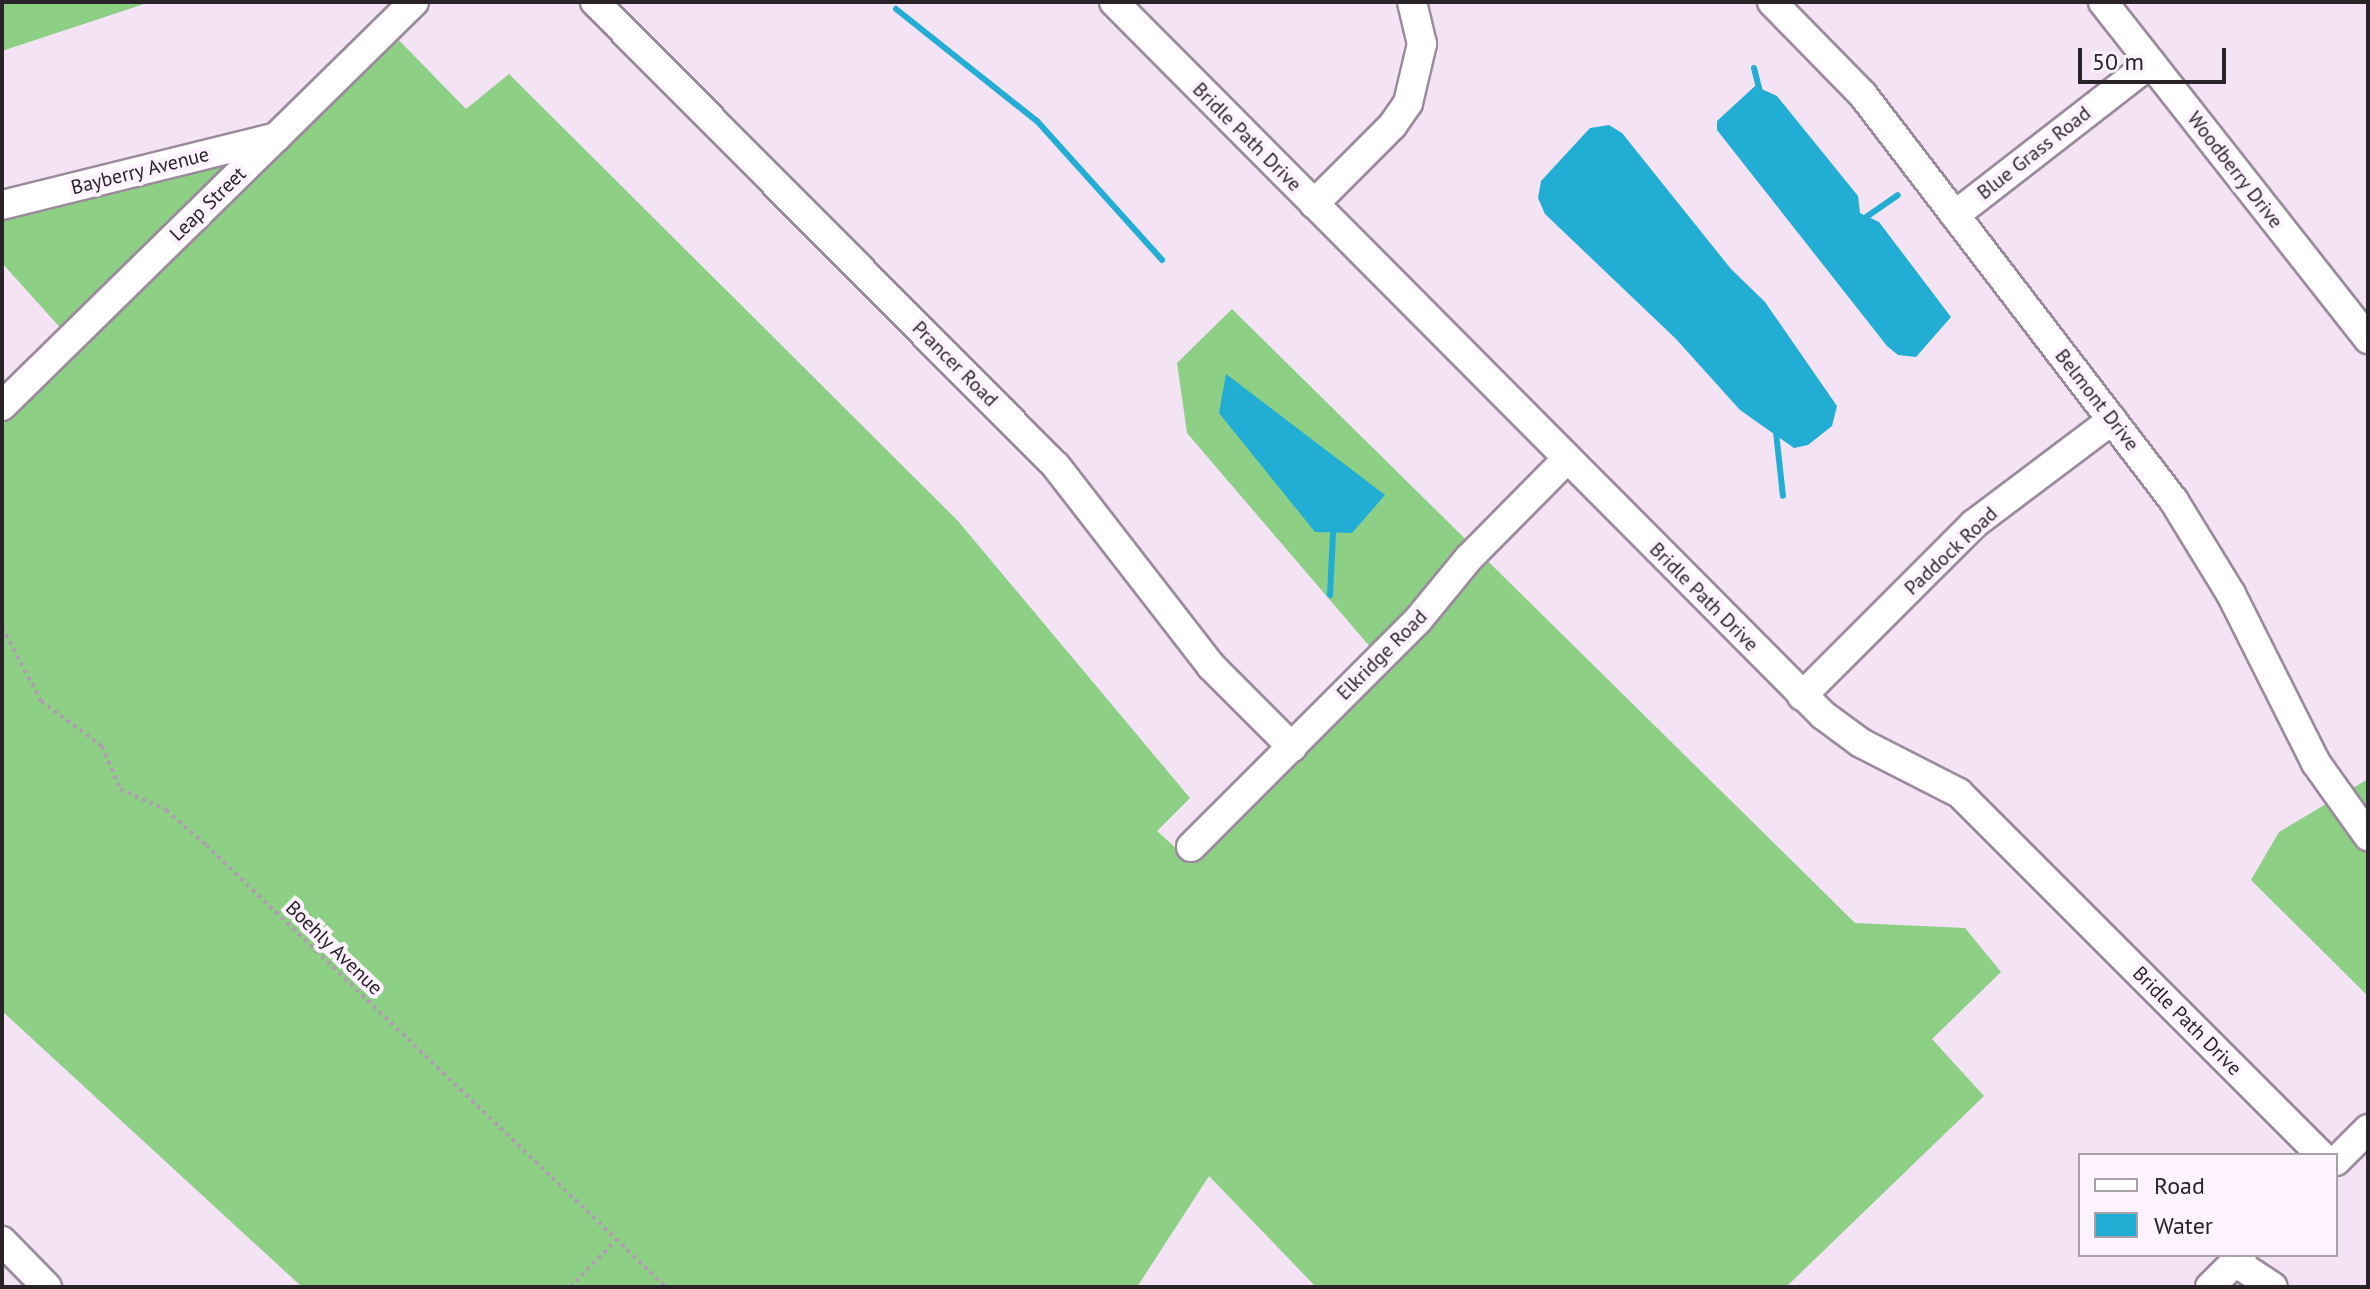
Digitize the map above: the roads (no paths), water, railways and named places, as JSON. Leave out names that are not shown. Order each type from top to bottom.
[{"type":"street","name":"Leap Street","points":[[2,406],[414,2]]},
{"type":"street","name":"Prancer Road","points":[[595,2],[1056,466],[1211,666],[1292,747]]},
{"type":"street","name":"Bridle Path Drive","points":[[1114,2],[1802,696],[1842,731],[1942,782],[1972,805],[2319,1153]]},
{"type":"street","points":[[1314,204],[1392,126],[1408,103],[1422,44],[1412,2]]},
{"type":"street","name":"Belmont Drive","points":[[1772,2],[1850,80],[2112,420],[2204,547],[2316,763],[2368,836]]},
{"type":"street","name":"Woodberry Drive","points":[[2103,2],[2368,339]]},
{"type":"street","name":"Blue Grass Road","points":[[1955,215],[2151,63]]},
{"type":"street","name":"Bayberry Avenue","points":[[2,205],[278,137]]},
{"type":"street","name":"Paddock Road","points":[[1802,696],[1974,524],[2112,420]]},
{"type":"street","name":"Elkridge Road","points":[[1191,847],[1292,747],[1567,459]]},
{"type":"street","points":[[2338,1159],[2368,1129]]},
{"type":"street","points":[[2,1241],[47,1287]]},
{"type":"street","points":[[2210,1287],[2239,1259],[2273,1287]]},
{"type":"water","points":[[1755,86],[1777,96],[1858,196],[1860,213],[1879,222],[1951,317],[1916,357],[1898,355],[1887,346],[1717,130],[1717,121]]},
{"type":"water","points":[[1609,125],[1622,133],[1731,269],[1765,302],[1837,406],[1832,426],[1808,445],[1794,448],[1740,410],[1676,339],[1545,214],[1538,198],[1541,181],[1590,128]]},
{"type":"water","points":[[1226,374],[1385,495],[1352,533],[1315,532],[1219,413]]},
{"type":"waterway","points":[[896,9],[1037,121],[1162,260]]},
{"type":"waterway","points":[[1754,68],[1760,92]]},
{"type":"waterway","points":[[1859,222],[1898,195]]},
{"type":"waterway","points":[[1776,432],[1783,496]]},
{"type":"waterway","points":[[1330,595],[1333,534]]}]
